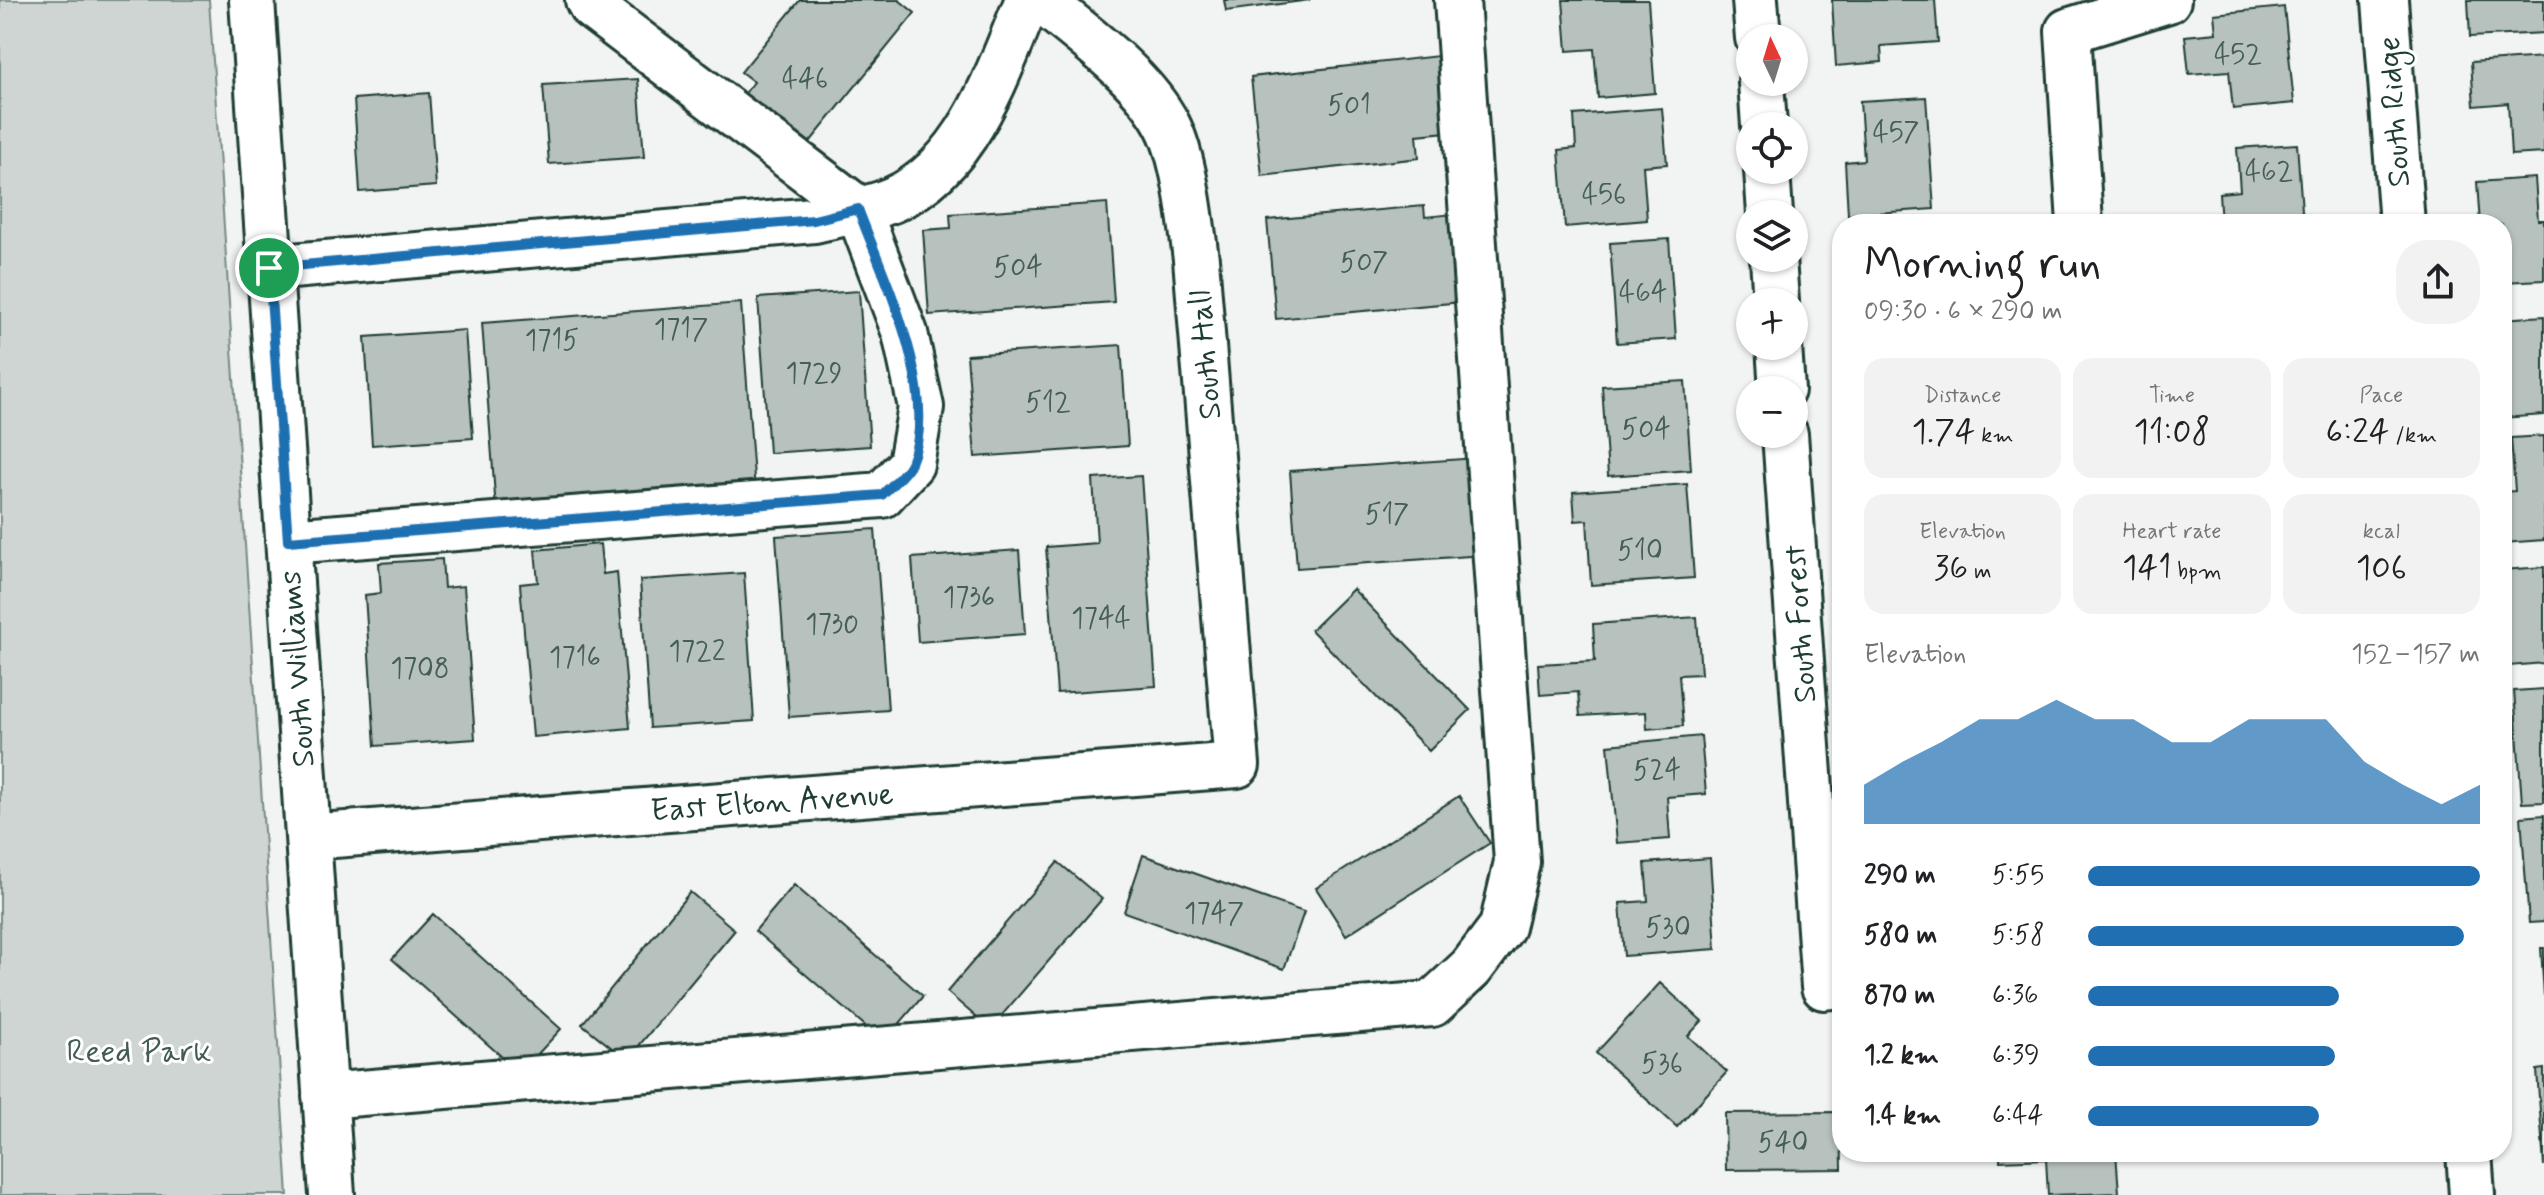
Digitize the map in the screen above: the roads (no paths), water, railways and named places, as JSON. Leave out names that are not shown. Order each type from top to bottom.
[{"type":"street","name":"South Williams","points":[[252,0],[332,1195]]},
{"type":"street","points":[[288,541],[882,495],[911,464],[921,407],[905,333],[858,209],[592,7],[588,0]]},
{"type":"street","points":[[269,268],[814,220],[883,203],[935,173],[977,119],[1028,0]]},
{"type":"street","name":"South Hall","points":[[1041,0],[1123,68],[1168,126],[1186,193],[1196,259],[1237,765]]},
{"type":"street","points":[[325,1096],[1432,1004],[1471,968],[1502,927],[1517,862],[1457,0]]},
{"type":"street","points":[[1755,0],[1757,24]]},
{"type":"street","points":[[2079,214],[2068,31],[2168,0]]},
{"type":"street","name":"South Ridge","points":[[2385,0],[2401,214]]},
{"type":"street","name":"South Forest","points":[[1787,448],[1826,797],[1824,987],[1832,986]]},
{"type":"street","name":"East Elton Avenue","points":[[308,837],[1237,765]]},
{"type":"street","points":[[2470,1162],[2472,1195]]},
{"type":"park label","name":"Reed Park","points":[[139,1050]]}]
